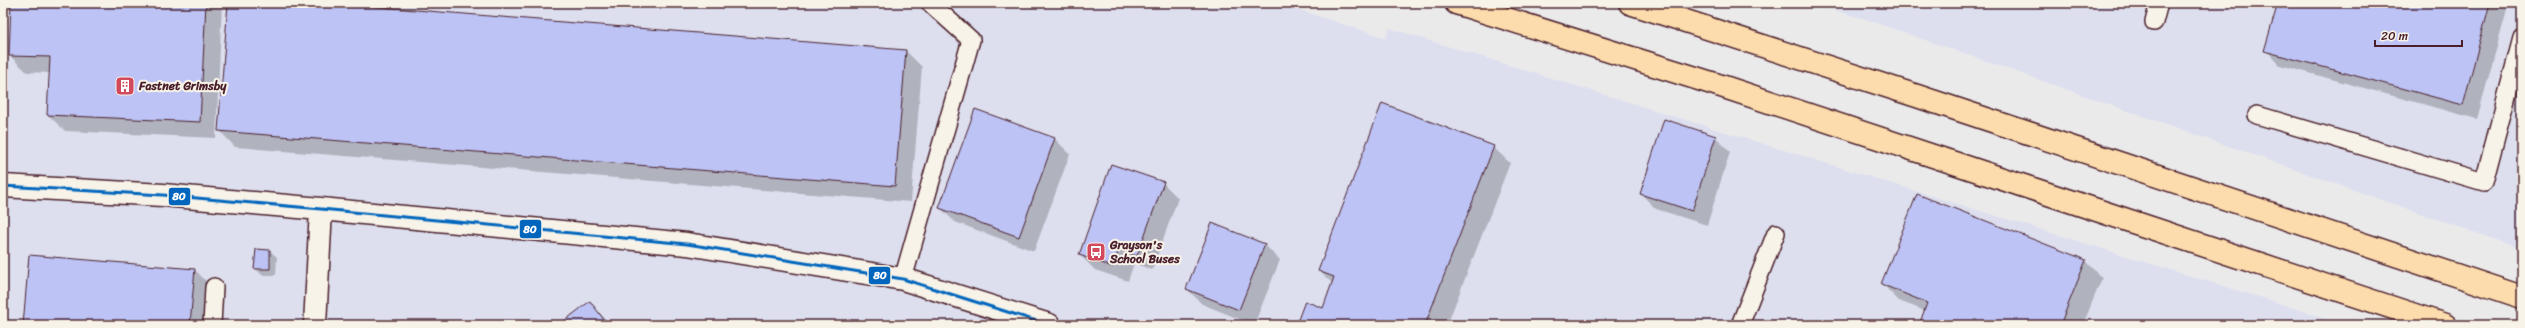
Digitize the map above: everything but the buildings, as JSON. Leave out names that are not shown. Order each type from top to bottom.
[{"type":"highway","points":[[1456,3],[1718,85],[2445,325]]},
{"type":"highway","points":[[1630,3],[1917,96],[2522,297]]},
{"type":"street","points":[[3,186],[163,195],[687,244],[903,279],[1047,325]]},
{"type":"street","points":[[315,325],[321,209]]},
{"type":"lane","points":[[903,279],[971,40],[930,3]]},
{"type":"lane","points":[[2154,22],[2159,3]]},
{"type":"lane","points":[[2257,115],[2484,182],[2522,38]]},
{"type":"lane","points":[[1740,325],[1776,233]]},
{"type":"lane","points":[[212,325],[214,287]]},
{"type":"shaded area","points":[[3,3],[1278,3],[1386,38],[1389,28],[2304,311],[2339,325],[3,325]]},
{"type":"shaded area","points":[[1809,3],[2522,3],[2522,249],[1865,19]]},
{"type":"transit line","name":"80","points":[[3,186],[163,195],[687,244],[903,279],[1049,325]]},
{"type":"place","name":"Fastnet Grimsby","points":[[125,86]]},
{"type":"place","name":"Grayson's School Buses","points":[[1096,252]]}]
